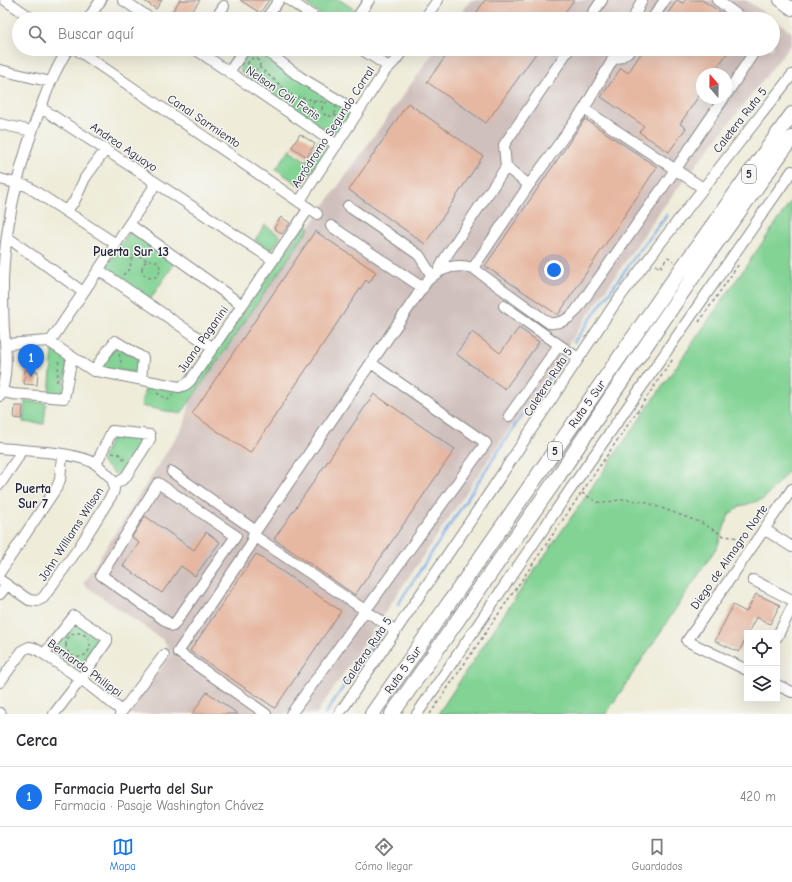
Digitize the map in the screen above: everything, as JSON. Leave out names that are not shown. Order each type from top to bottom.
[{"type":"highway","name":"Ruta 5 Sur","points":[[372,714],[682,268],[792,114]]},
{"type":"highway","name":"Ruta 5 Sur","points":[[392,714],[557,478],[708,255],[792,138]]},
{"type":"main road","points":[[780,0],[792,9]]},
{"type":"street","points":[[4,0],[22,12]]},
{"type":"street","points":[[93,12],[101,0]]},
{"type":"street","points":[[123,0],[141,12]]},
{"type":"street","points":[[271,12],[279,0]]},
{"type":"street","points":[[289,0],[302,4],[310,12]]},
{"type":"street","points":[[361,12],[369,0]]},
{"type":"street","points":[[429,12],[438,0]]},
{"type":"street","points":[[594,12],[602,0]]},
{"type":"street","points":[[636,12],[642,0]]},
{"type":"street","points":[[657,12],[665,0]]},
{"type":"street","points":[[717,0],[733,12]]},
{"type":"street","points":[[220,12],[224,6]]},
{"type":"street","points":[[64,56],[40,108],[16,183],[2,279],[6,344],[5,371],[1,393],[64,398],[72,357]]},
{"type":"street","name":"Canal Sarmiento","points":[[86,56],[313,211]]},
{"type":"street","name":"Nelson Coli Feris","points":[[205,56],[337,145]]},
{"type":"street","points":[[229,72],[240,56]]},
{"type":"street","points":[[273,56],[300,77],[358,112]]},
{"type":"street","points":[[372,56],[389,67]]},
{"type":"street","name":"Aeródromo Segundo Corral","points":[[299,202],[385,71],[399,56]]},
{"type":"street","points":[[266,714],[178,652],[251,545],[255,533],[423,288],[435,274],[506,167],[504,145],[506,140],[564,56]]},
{"type":"street","points":[[473,268],[529,185],[584,109],[615,56]]},
{"type":"street","points":[[612,60],[622,56]]},
{"type":"street","points":[[732,86],[751,56]]},
{"type":"street","points":[[0,70],[51,82]]},
{"type":"street","name":"Caletera Ruta 5","points":[[339,714],[535,425],[614,305],[703,188],[792,75]]},
{"type":"street","points":[[435,274],[452,266],[466,266],[473,268],[550,323],[565,321],[574,312],[720,104]]},
{"type":"street","name":"Andrea Aguayo","points":[[40,108],[106,149],[152,180],[154,186],[50,342]]},
{"type":"street","points":[[584,109],[703,188]]},
{"type":"street","points":[[0,124],[32,131]]},
{"type":"street","points":[[66,210],[74,202],[85,178],[106,149]]},
{"type":"street","points":[[506,167],[529,185]]},
{"type":"street","points":[[417,714],[550,519],[792,171]]},
{"type":"street","points":[[0,179],[27,186],[66,210],[114,246]]},
{"type":"street","points":[[152,180],[273,260]]},
{"type":"street","points":[[348,206],[419,255],[435,274]]},
{"type":"street","name":"Juana Paganini","points":[[50,342],[94,371],[179,387],[185,385],[190,381],[273,260],[313,211]]},
{"type":"street","points":[[129,224],[242,305]]},
{"type":"street","points":[[331,226],[423,288]]},
{"type":"street","points":[[7,237],[83,292]]},
{"type":"street","points":[[98,270],[213,348]]},
{"type":"street","points":[[504,306],[578,358]]},
{"type":"street","points":[[6,344],[42,340],[50,342]]},
{"type":"street","points":[[94,371],[115,341],[143,358],[141,379]]},
{"type":"street","points":[[509,416],[559,345]]},
{"type":"street","points":[[291,714],[486,443],[371,363]]},
{"type":"street","points":[[96,464],[112,431],[150,435],[150,439],[125,478],[114,485]]},
{"type":"street","name":"John Williams Wilson","points":[[0,448],[77,457],[96,464],[110,476],[114,485],[114,493],[44,598],[37,601],[29,600],[3,582]]},
{"type":"street","points":[[0,484],[17,459],[21,450]]},
{"type":"street","points":[[0,572],[57,487],[60,480],[62,455]]},
{"type":"street","points":[[172,472],[255,533],[365,611],[396,631]]},
{"type":"street","points":[[158,483],[186,501],[236,536],[173,626],[101,575],[158,483]]},
{"type":"street","points":[[186,501],[195,488]]},
{"type":"street","name":"Diego de Almagro Norte","points":[[744,669],[687,641],[792,489]]},
{"type":"street","points":[[763,531],[792,547]]},
{"type":"street","points":[[753,580],[792,600]]},
{"type":"street","points":[[0,594],[3,582]]},
{"type":"street","points":[[780,631],[792,607]]},
{"type":"street","points":[[44,654],[74,616],[106,636],[107,641],[81,679],[54,714]]},
{"type":"street","name":"Bernardo Philippi","points":[[0,682],[25,648],[29,646],[44,654],[81,679],[121,713]]},
{"type":"street","points":[[121,713],[164,655]]},
{"type":"street","points":[[780,686],[792,692]]},
{"type":"path","points":[[259,67],[256,70],[251,70],[248,67],[248,62],[252,59],[256,59],[260,63],[259,67],[292,96],[314,100],[324,104],[330,102],[335,104],[336,110],[334,115],[328,116],[323,113],[322,109],[324,104]]},
{"type":"path","points":[[306,124],[318,88]]},
{"type":"path","points":[[328,139],[343,117]]},
{"type":"path","points":[[114,246],[134,256],[144,258],[147,261],[155,260],[160,265],[160,271],[157,277],[148,278],[143,274],[142,268],[147,261]]},
{"type":"path","points":[[118,283],[124,273],[130,269],[131,260],[134,256]]},
{"type":"path","points":[[649,258],[660,268],[668,257],[682,268]]},
{"type":"path","points":[[697,325],[742,260]]},
{"type":"path","points":[[115,341],[125,376]]},
{"type":"path","points":[[430,714],[676,356]]},
{"type":"path","points":[[57,382],[58,371]]},
{"type":"path","points":[[104,449],[114,454],[119,454],[123,459],[134,464]]},
{"type":"path","points":[[578,491],[597,502],[624,499],[645,502],[702,523],[728,536],[740,538],[751,535],[760,535],[763,531]]},
{"type":"path","points":[[76,633],[85,636],[90,644],[87,653],[79,657],[74,657],[69,654],[66,647],[68,638],[76,633]]},
{"type":"shaded area","points":[[471,0],[746,0],[763,12],[462,12]]},
{"type":"shaded area","points":[[780,24],[792,32],[792,43],[664,206],[508,431],[316,714],[126,714],[172,653],[163,640],[83,584],[185,423],[190,402],[324,206],[431,56],[780,56]]},
{"type":"green space","points":[[307,0],[340,0],[358,12],[317,12],[309,6]]},
{"type":"green space","points":[[246,56],[270,56],[350,109],[351,114],[338,133],[333,135],[265,91],[241,72],[240,65]]},
{"type":"green space","points":[[319,140],[326,145],[327,148],[303,185],[299,185],[276,169],[290,149],[306,161]]},
{"type":"green space","points":[[792,200],[792,467],[764,499],[741,506],[729,514],[718,545],[606,714],[438,714],[511,604]]},
{"type":"green space","points":[[306,223],[310,227],[181,414],[141,406],[146,385],[183,391],[193,385]]},
{"type":"green space","points":[[265,225],[281,236],[271,251],[255,240]]},
{"type":"green space","points":[[130,231],[176,261],[149,301],[106,270],[107,265]]},
{"type":"green space","points":[[114,345],[140,359],[137,373],[102,368],[101,365]]},
{"type":"green space","points":[[53,350],[68,359],[63,392],[49,395]]},
{"type":"green space","points":[[25,401],[46,403],[44,424],[23,422]]},
{"type":"green space","points":[[113,434],[146,440],[121,477],[116,475],[101,462]]},
{"type":"green space","points":[[73,620],[103,638],[81,673],[50,652]]},
{"type":"building","points":[[143,0],[162,0],[156,9]]},
{"type":"building","points":[[180,0],[200,0],[192,12],[172,12]]},
{"type":"building","points":[[240,0],[269,0],[261,12]]},
{"type":"building","points":[[485,0],[574,0],[565,12],[477,12]]},
{"type":"building","points":[[677,0],[683,3],[685,0],[702,0],[720,12],[669,12]]},
{"type":"building","points":[[446,56],[534,56],[486,123],[427,82]]},
{"type":"building","points":[[639,56],[725,56],[717,68],[696,68],[696,100],[680,124],[686,128],[669,152],[639,132],[644,126],[601,97],[621,68],[628,73]]},
{"type":"building","points":[[408,103],[483,156],[425,244],[349,190]]},
{"type":"building","points":[[585,119],[657,167],[558,315],[485,266]]},
{"type":"building","points":[[300,134],[315,144],[307,157],[292,147]]},
{"type":"building","points":[[281,217],[290,223],[282,234],[274,228]]},
{"type":"building","points":[[315,231],[376,272],[369,283],[366,280],[250,453],[192,414]]},
{"type":"building","points":[[519,328],[539,342],[505,389],[456,354],[472,332],[500,353]]},
{"type":"building","points":[[25,370],[38,371],[37,385],[24,384]]},
{"type":"building","points":[[374,394],[455,449],[355,595],[274,539]]},
{"type":"building","points":[[15,406],[23,406],[22,419],[14,418]]},
{"type":"building","points":[[145,516],[194,550],[206,532],[220,542],[195,576],[181,566],[162,593],[123,566],[139,543],[132,537]]},
{"type":"building","points":[[256,554],[341,611],[275,708],[190,651]]},
{"type":"building","points":[[756,594],[780,605],[770,624],[756,617],[750,630],[744,630],[744,642],[739,652],[715,641],[733,605],[746,612]]},
{"type":"building","points":[[207,692],[238,714],[192,714]]},
{"type":"waterway","points":[[574,342],[636,255],[667,215]]},
{"type":"waterway","points":[[398,604],[516,424],[561,361]]},
{"type":"waterway","points":[[325,714],[375,640]]},
{"type":"place","name":"Farmacia Puerta del Sur","points":[[31,377]]},
{"type":"district","name":"Puerta Sur 13","points":[[131,251]]},
{"type":"district","name":"Puerta Sur 7","points":[[33,496]]}]
